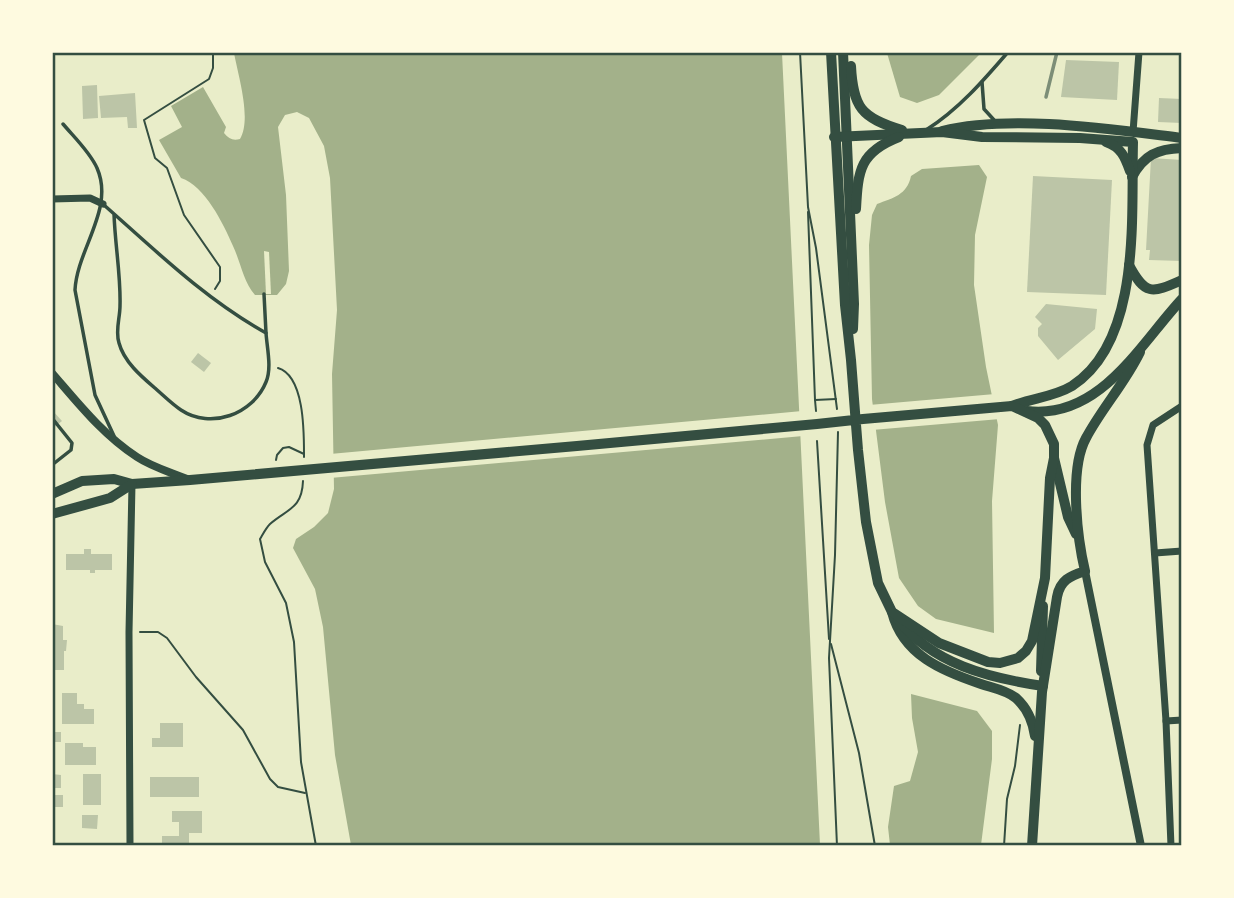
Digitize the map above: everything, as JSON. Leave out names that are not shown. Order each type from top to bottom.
[{"type":"highway","points":[[831,52],[841,136],[854,304]]},
{"type":"highway","points":[[843,52],[842,270],[858,450],[871,552],[878,583],[892,612],[925,635],[954,650],[988,662],[1009,662],[1022,655],[1032,641],[1045,578],[1050,478],[1054,458],[1050,432],[1038,418],[1012,406]]},
{"type":"highway","points":[[850,52],[854,98],[862,111],[876,121],[916,132]]},
{"type":"highway","points":[[851,360],[857,186],[861,169],[874,149],[916,132]]},
{"type":"highway","points":[[52,494],[82,481],[114,479],[132,484],[190,480],[1012,406],[1067,389],[1097,364],[1106,351],[1119,319],[1129,265],[1133,137],[982,137],[942,132],[841,136]]},
{"type":"highway","points":[[1094,139],[1114,145],[1123,153],[1132,177]]},
{"type":"highway","points":[[52,513],[110,498],[132,484]]},
{"type":"main road","points":[[942,132],[971,125],[1000,124],[1133,137],[1181,138]]},
{"type":"main road","points":[[1132,177],[1150,154],[1181,148]]},
{"type":"main road","points":[[1129,265],[1139,283],[1146,289],[1159,290],[1181,280]]},
{"type":"main road","points":[[1032,845],[1042,686],[1059,586],[1065,579],[1085,571],[1078,538],[1077,481],[1085,441],[1128,376],[1140,352],[1181,299]]},
{"type":"main road","points":[[1023,411],[1049,411],[1082,399],[1109,383],[1140,352]]},
{"type":"main road","points":[[1054,458],[1068,517],[1078,538]]},
{"type":"main road","points":[[1042,686],[1040,657],[1045,578]]},
{"type":"main road","points":[[892,612],[910,634],[939,656],[978,671],[1042,686]]},
{"type":"main road","points":[[892,612],[898,630],[909,645],[936,666],[1016,698],[1030,719],[1035,733],[1037,754]]},
{"type":"street","points":[[1133,137],[1139,52]]},
{"type":"street","points":[[52,199],[89,198],[103,204]]},
{"type":"street","points":[[52,373],[96,425],[116,441],[138,458],[190,480]]},
{"type":"street","points":[[1171,845],[1166,721],[1147,445],[1153,425],[1181,406]]},
{"type":"street","points":[[130,845],[129,632],[132,484]]},
{"type":"street","points":[[1155,553],[1181,551]]},
{"type":"street","points":[[1085,571],[1141,845]]},
{"type":"street","points":[[1166,721],[1181,720]]},
{"type":"lane","points":[[916,132],[943,118],[982,82],[1009,52]]},
{"type":"lane","points":[[982,82],[984,109],[1000,124]]},
{"type":"lane","points":[[63,124],[96,166],[103,204],[76,274],[75,290],[95,395],[116,441]]},
{"type":"lane","points":[[103,204],[210,297],[266,333]]},
{"type":"lane","points":[[114,214],[120,306],[119,343],[128,361],[144,379],[182,411],[213,419],[247,409],[266,381],[268,366],[264,294]]},
{"type":"lane","points":[[52,418],[72,443],[71,450],[52,465]]},
{"type":"path","points":[[210,297],[220,281],[220,267],[211,250],[191,228],[184,215],[167,167],[155,158],[144,121],[209,79],[213,68],[213,52]]},
{"type":"path","points":[[800,52],[816,412]]},
{"type":"path","points":[[808,207],[816,248],[837,410]]},
{"type":"path","points":[[268,366],[285,370],[298,388],[303,466]]},
{"type":"path","points":[[815,400],[837,399]]},
{"type":"path","points":[[837,845],[829,658],[838,422]]},
{"type":"path","points":[[817,441],[827,631],[859,753],[875,845]]},
{"type":"path","points":[[276,460],[283,448],[289,447],[304,454]]},
{"type":"path","points":[[303,479],[303,492],[291,511],[269,525],[260,539],[265,562],[286,603],[294,642],[301,762],[316,845]]},
{"type":"path","points":[[129,632],[158,632],[167,638],[196,677],[243,730],[270,779],[278,787],[306,793]]},
{"type":"path","points":[[1004,845],[1007,799],[1015,766],[1020,725]]},
{"type":"shaded area","points":[[234,53],[782,53],[820,845],[351,845],[335,755],[323,627],[315,589],[293,548],[296,539],[328,513],[334,489],[332,374],[337,310],[330,178],[324,146],[309,118],[297,112],[285,115],[278,127],[286,195],[289,271],[286,284],[277,295],[255,295],[212,206],[198,189],[181,178],[159,140],[182,127],[171,106],[203,87],[226,127],[224,133],[231,139],[240,139],[245,120]]},
{"type":"shaded area","points":[[887,53],[981,53],[939,95],[917,103],[900,97]]},
{"type":"shaded area","points":[[979,165],[987,177],[975,235],[974,285],[998,425],[992,501],[994,633],[936,619],[918,606],[899,578],[885,502],[872,399],[869,245],[872,215],[877,204],[903,192],[911,176],[922,169]]},
{"type":"shaded area","points":[[911,694],[977,711],[992,731],[992,759],[981,845],[890,845],[888,827],[894,786],[910,781],[918,752]]},
{"type":"pier","points":[[264,251],[269,252],[271,294],[266,294]]},
{"type":"pier","points":[[995,394],[1000,419],[872,430],[869,405]]},
{"type":"pier","points":[[802,411],[803,436],[330,478],[330,454]]},
{"type":"building","points":[[1066,60],[1119,62],[1117,100],[1061,97]]},
{"type":"building","points":[[97,85],[98,118],[83,119],[82,86]]},
{"type":"building","points":[[135,93],[137,128],[128,128],[127,117],[101,118],[99,96]]},
{"type":"building","points":[[1159,98],[1182,99],[1182,123],[1158,122]]},
{"type":"building","points":[[1151,158],[1182,160],[1182,261],[1149,260],[1150,250],[1146,250]]},
{"type":"building","points":[[1033,176],[1112,180],[1106,295],[1027,292]]},
{"type":"building","points":[[1046,304],[1097,309],[1095,329],[1058,360],[1038,336],[1038,328],[1042,324],[1035,317]]},
{"type":"building","points":[[198,353],[211,363],[204,372],[191,362]]},
{"type":"building","points":[[52,410],[62,421],[52,429]]},
{"type":"building","points":[[84,549],[91,549],[91,554],[112,554],[112,570],[95,570],[95,573],[90,573],[90,570],[66,570],[66,554],[84,554]]},
{"type":"building","points":[[52,624],[63,626],[63,640],[67,640],[64,670],[52,670]]},
{"type":"building","points":[[62,693],[77,693],[77,704],[84,704],[84,709],[94,709],[94,724],[62,724]]},
{"type":"building","points":[[160,723],[183,723],[183,747],[152,747],[152,738],[160,738]]},
{"type":"building","points":[[52,732],[61,732],[61,742],[55,742],[55,746],[52,746]]},
{"type":"building","points":[[65,743],[83,743],[83,747],[96,747],[96,765],[65,765]]},
{"type":"building","points":[[52,774],[61,775],[61,788],[52,788]]},
{"type":"building","points":[[83,774],[101,774],[101,805],[83,805]]},
{"type":"building","points":[[150,777],[199,777],[199,797],[150,797]]},
{"type":"building","points":[[52,795],[63,795],[63,807],[52,807]]},
{"type":"building","points":[[172,811],[202,811],[202,833],[189,833],[189,846],[162,846],[162,836],[179,836],[179,822],[172,822]]},
{"type":"building","points":[[82,815],[98,815],[97,829],[82,828]]},
{"type":"railway","points":[[1046,97],[1057,52]]}]
